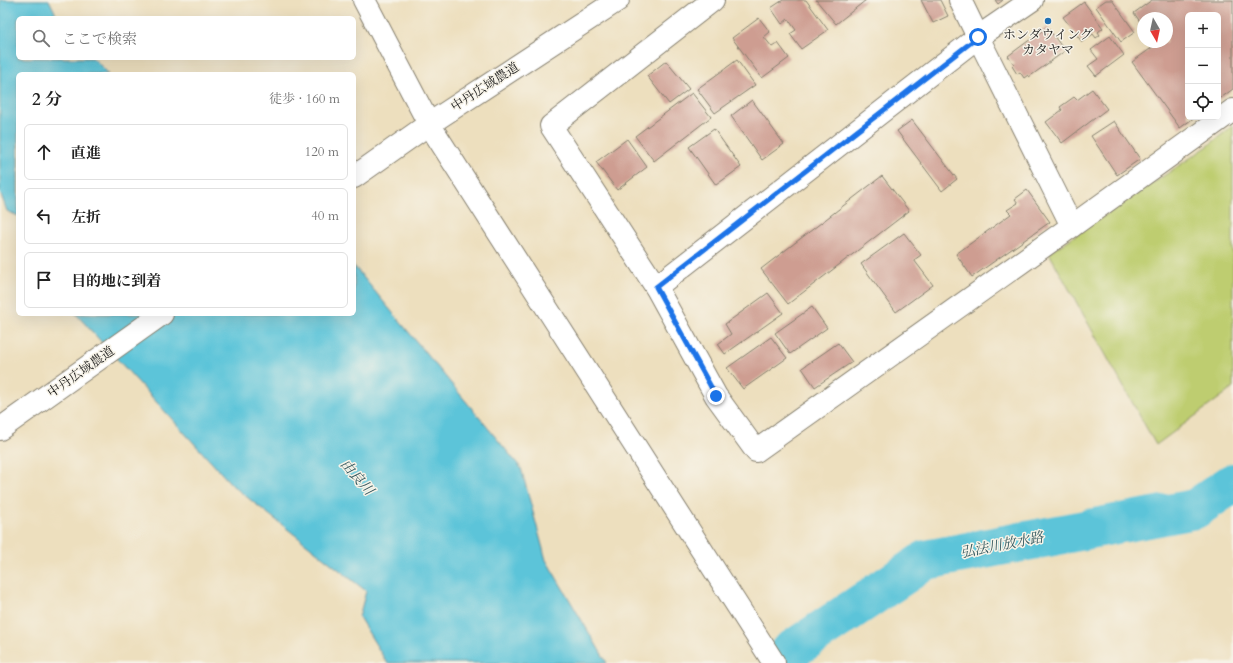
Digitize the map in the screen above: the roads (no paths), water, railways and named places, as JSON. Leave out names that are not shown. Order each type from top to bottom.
[{"type":"street","points":[[364,0],[429,124],[774,663]]},
{"type":"street","name":"中丹広域農道","points":[[356,176],[429,124],[618,0]]},
{"type":"street","points":[[714,0],[551,126],[656,287],[716,396],[756,451],[1233,110]]},
{"type":"street","points":[[960,0],[1072,226]]},
{"type":"street","points":[[656,287],[978,37],[1032,0]]},
{"type":"street","name":"中丹広域農道","points":[[0,429],[159,316]]},
{"type":"water","points":[[0,0],[49,0],[57,16],[16,16],[16,60],[95,60],[107,72],[16,72],[16,215],[7,211],[0,192]]},
{"type":"water","name":"由良川","points":[[356,268],[521,468],[546,560],[607,663],[387,663],[359,617],[366,591],[233,486],[78,316],[356,316]]},
{"type":"waterway","name":"弘法川放水路","points":[[789,652],[926,560],[1195,509],[1233,483]]},
{"type":"place","name":"ホンダウイング カタヤマ","points":[[1048,21]]}]
